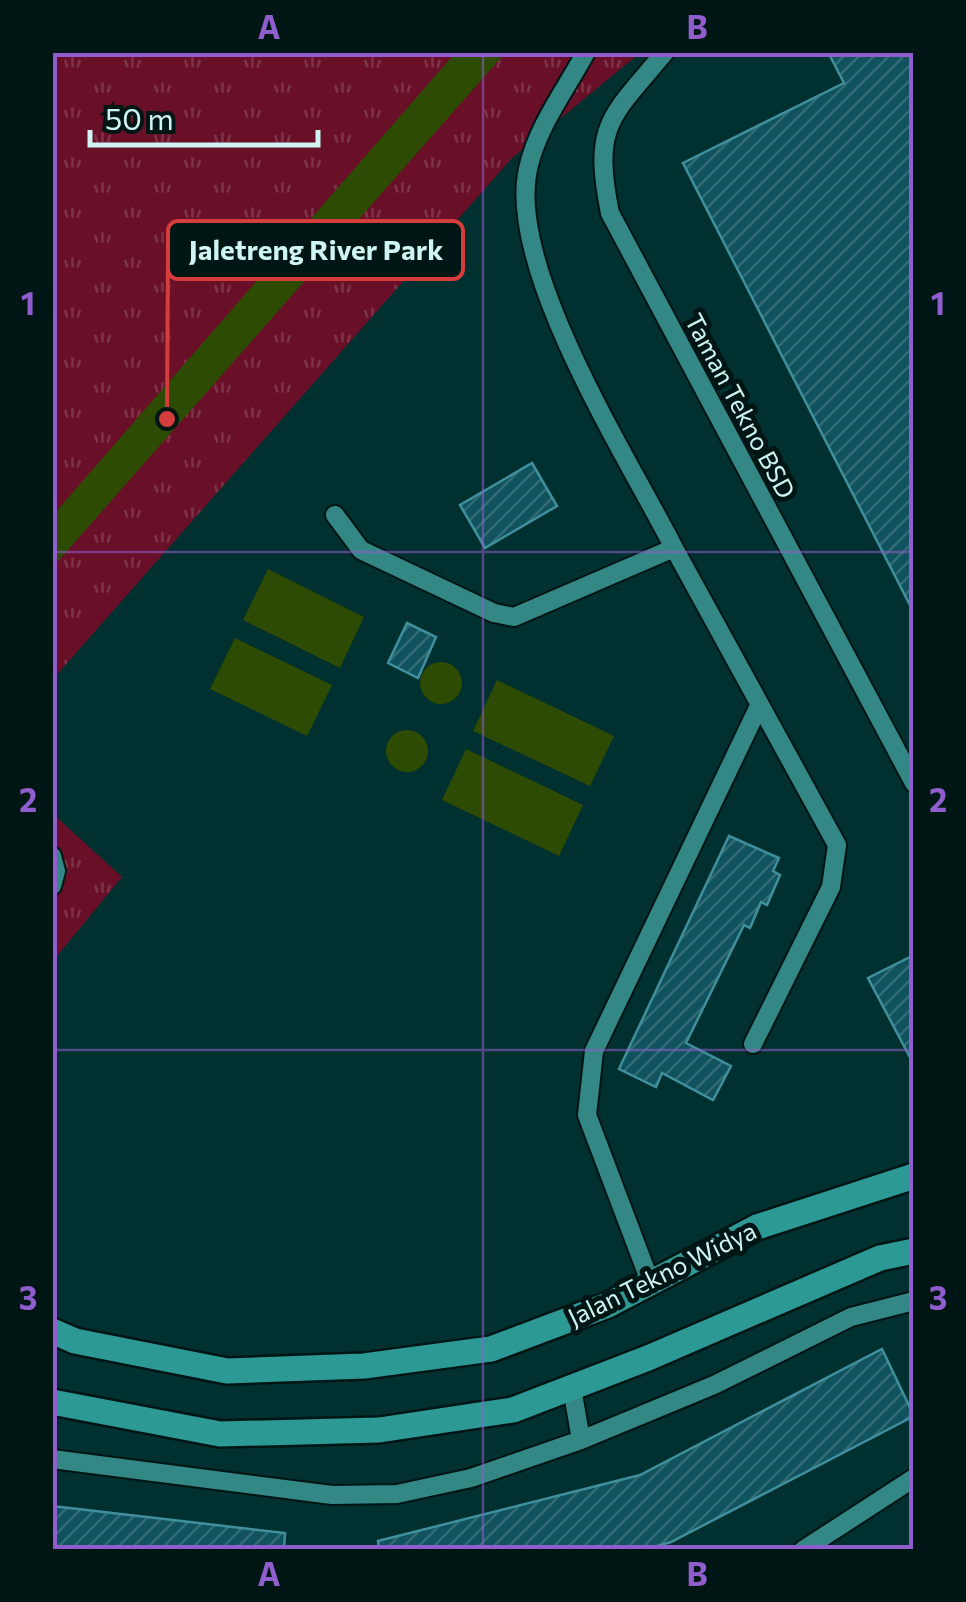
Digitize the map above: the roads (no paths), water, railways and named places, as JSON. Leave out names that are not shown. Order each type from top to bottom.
[{"type":"main road","name":"Jalan Tekno Widya","points":[[52,1331],[75,1341],[227,1371],[364,1366],[490,1349],[652,1284],[756,1227],[914,1176]]},
{"type":"main road","points":[[52,1402],[220,1434],[379,1430],[513,1410],[880,1258],[914,1252]]},
{"type":"lane","points":[[586,52],[543,129],[528,170],[534,256],[556,321],[674,548],[837,845],[830,887],[754,1044]]},
{"type":"lane","name":"Taman Tekno BSD","points":[[665,52],[610,118],[600,164],[610,213],[914,782]]},
{"type":"lane","points":[[335,515],[361,550],[494,613],[514,617],[674,548]]},
{"type":"lane","points":[[652,1284],[587,1115],[594,1050],[759,706]]},
{"type":"lane","points":[[52,856],[56,872],[52,886]]},
{"type":"lane","points":[[52,1459],[332,1494],[396,1494],[471,1478],[581,1440],[714,1385],[851,1317],[914,1301]]},
{"type":"lane","points":[[572,1388],[581,1440]]},
{"type":"lane","points":[[803,1550],[914,1478]]},
{"type":"place","name":"Jaletreng River Park","points":[[167,419]]}]
